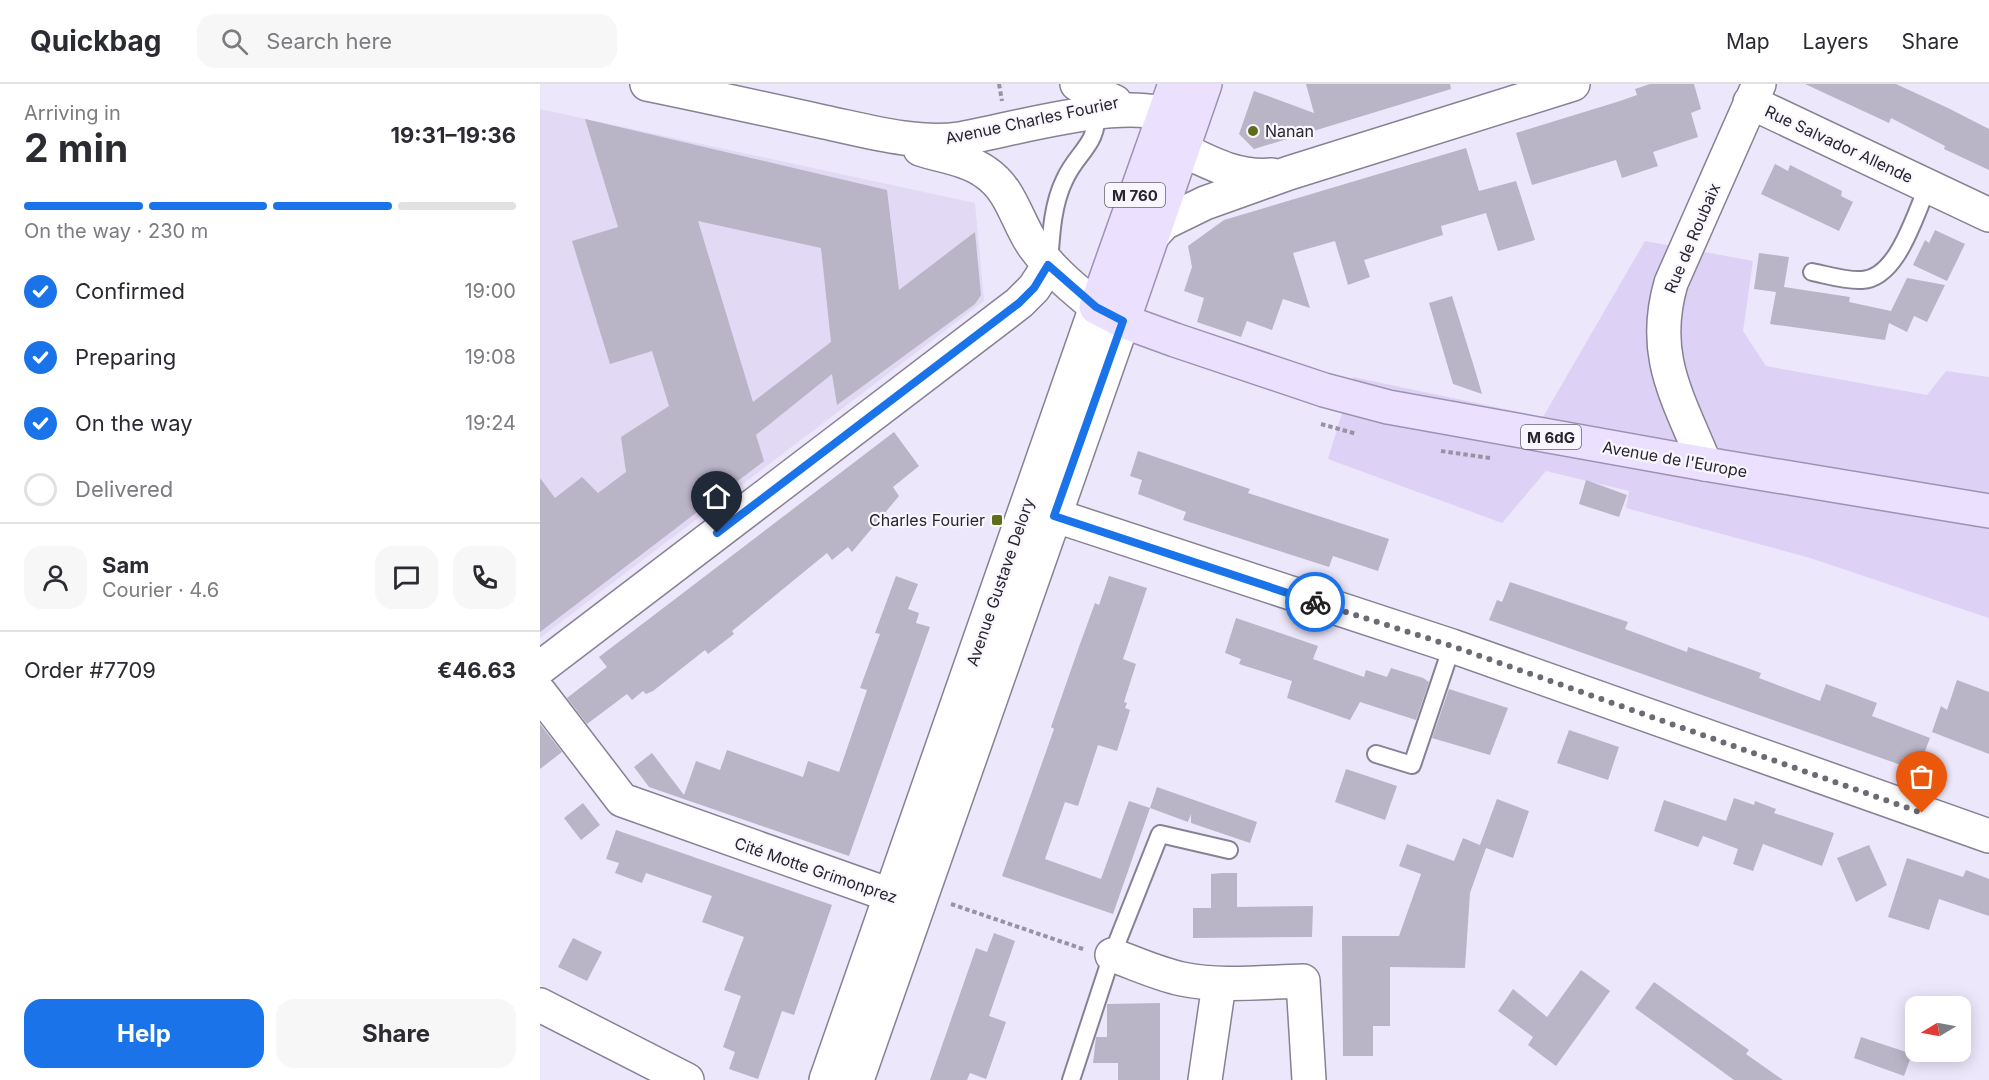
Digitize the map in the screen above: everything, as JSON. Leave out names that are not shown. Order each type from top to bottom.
[{"type":"main road","name":"Avenue Gustave Delory","points":[[1109,314],[1173,123],[1205,84]]},
{"type":"main road","name":"Avenue Gustave Delory","points":[[1109,314],[1152,236],[1173,123]]},
{"type":"main road","name":"Avenue de l'Europe","points":[[1109,314],[1324,390],[1388,408],[1989,511]]},
{"type":"street","name":"Avenue Charles Fourier","points":[[646,84],[862,130],[921,139],[950,140],[1097,97],[1136,100],[1173,123],[1213,165],[1240,174],[1289,174]]},
{"type":"street","name":"Avenue Charles Fourier","points":[[1152,236],[1164,223],[1180,213],[1289,174],[1573,84]]},
{"type":"street","name":"Rue Salvador Allende","points":[[1755,93],[1928,186],[1989,215]]},
{"type":"street","name":"Rue de Roubaix","points":[[1705,464],[1665,364],[1662,345],[1665,306],[1671,283],[1755,93]]},
{"type":"street","name":"Avenue Charles Fourier","points":[[862,130],[966,163],[986,172],[1007,193],[1029,238],[1048,265],[1109,314]]},
{"type":"street","points":[[540,668],[1019,303],[1034,288],[1048,265]]},
{"type":"street","name":"Avenue Gustave Delory","points":[[857,1080],[910,898],[1109,314]]},
{"type":"street","points":[[1041,511],[1452,646],[1989,836]]},
{"type":"street","name":"Cité Motte Grimonprez","points":[[540,693],[622,800],[715,834],[910,898]]},
{"type":"street","name":"Avenue Gustave Delory","points":[[826,1080],[910,898]]},
{"type":"street","points":[[1112,955],[1181,979],[1219,984],[1303,981],[1309,1080]]},
{"type":"street","points":[[1205,1080],[1219,984]]},
{"type":"street","points":[[540,1005],[687,1080]]},
{"type":"lane","points":[[1048,265],[1059,194],[1068,172],[1094,136],[1097,97]]},
{"type":"lane","name":"Rue Salvador Allende","points":[[1812,272],[1863,280],[1881,274],[1895,259],[1928,186]]},
{"type":"lane","points":[[1376,754],[1412,765],[1452,646]]},
{"type":"lane","points":[[1071,1080],[1112,955],[1160,834],[1229,850]]},
{"type":"path","points":[[910,898],[1050,940],[1112,955]]},
{"type":"shaded area","points":[[540,109],[975,203],[984,301],[540,638]]},
{"type":"shaded area","points":[[1645,241],[1753,261],[1743,331],[1766,366],[1927,395],[1946,371],[1989,377],[1989,618],[1810,558],[1626,508],[1629,491],[1546,471],[1502,523],[1328,459],[1353,377],[1543,417]]},
{"type":"building","points":[[1306,84],[1450,84],[1451,89],[1254,149],[1239,134],[1254,91],[1314,113]]},
{"type":"building","points":[[1650,84],[1694,84],[1701,109],[1691,113],[1698,137],[1653,152],[1658,166],[1622,178],[1616,160],[1532,185],[1516,133],[1637,95],[1635,89]]},
{"type":"building","points":[[1805,84],[1896,84],[1948,108],[1989,129],[1989,170],[1944,149],[1945,146],[1891,118],[1889,123]]},
{"type":"building","points":[[585,119],[887,190],[899,290],[975,232],[981,295],[975,304],[837,405],[832,374],[756,435],[764,461],[540,632],[540,478],[555,498],[582,477],[598,493],[626,472],[621,437],[669,406],[652,351],[610,364],[572,241],[618,227]],"holes":[[[698,221],[821,248],[831,342],[753,402]]]},
{"type":"building","points":[[1466,148],[1479,191],[1516,181],[1535,240],[1498,251],[1486,213],[1441,226],[1443,235],[1364,260],[1370,277],[1348,285],[1335,241],[1293,253],[1310,308],[1283,299],[1272,330],[1247,321],[1241,337],[1197,322],[1204,298],[1184,291],[1192,267],[1188,246],[1224,220]]},
{"type":"building","points":[[1775,164],[1788,171],[1790,165],[1842,191],[1841,196],[1853,202],[1839,231],[1761,194]]},
{"type":"building","points":[[1935,230],[1965,244],[1947,281],[1913,265],[1925,240],[1929,243]]},
{"type":"building","points":[[1759,253],[1789,257],[1784,287],[1850,297],[1849,302],[1891,311],[1907,278],[1945,285],[1927,322],[1914,316],[1907,332],[1889,323],[1885,340],[1770,324],[1776,292],[1754,289]]},
{"type":"building","points":[[1452,296],[1482,394],[1453,384],[1429,303]]},
{"type":"building","points":[[894,432],[919,466],[893,487],[899,496],[852,552],[848,547],[832,560],[827,553],[732,631],[734,634],[708,654],[705,650],[653,691],[646,694],[643,691],[632,700],[627,694],[587,724],[567,698],[607,667],[599,657]]},
{"type":"building","points":[[1138,451],[1250,489],[1248,493],[1389,539],[1378,571],[1333,556],[1329,567],[1183,520],[1186,512],[1138,494],[1142,480],[1130,476]]},
{"type":"building","points":[[1586,480],[1627,495],[1619,517],[1579,504]]},
{"type":"building","points":[[896,576],[918,584],[908,609],[919,613],[916,623],[930,627],[849,856],[649,787],[634,767],[652,753],[684,795],[696,761],[720,770],[727,750],[803,777],[808,761],[839,772],[867,690],[860,688],[880,634],[875,633]]},
{"type":"building","points":[[1109,576],[1147,588],[1123,659],[1136,664],[1124,702],[1127,703],[1125,708],[1130,710],[1117,751],[1098,745],[1078,806],[1065,802],[1045,859],[1101,879],[1129,801],[1150,808],[1113,914],[1002,876],[1054,729],[1051,727],[1080,644],[1095,603],[1099,605]]},
{"type":"building","points":[[1510,582],[1628,622],[1625,629],[1687,652],[1688,647],[1761,673],[1759,678],[1820,701],[1826,684],[1877,703],[1872,716],[1930,738],[1920,764],[1903,758],[1901,765],[1489,620],[1497,600],[1502,602]]},
{"type":"building","points":[[1236,618],[1318,646],[1313,659],[1364,677],[1366,670],[1387,677],[1391,668],[1423,678],[1429,682],[1416,720],[1360,702],[1350,720],[1287,698],[1292,681],[1239,664],[1241,659],[1225,653]]},
{"type":"building","points":[[1957,680],[1989,692],[1989,754],[1932,732],[1941,706],[1947,710]]},
{"type":"building","points":[[1449,689],[1508,708],[1490,755],[1432,738]]},
{"type":"building","points":[[540,724],[562,752],[540,769]]},
{"type":"building","points":[[1569,730],[1619,747],[1608,780],[1557,763]]},
{"type":"building","points":[[1346,769],[1397,786],[1385,820],[1335,802]]},
{"type":"building","points":[[1157,787],[1257,822],[1250,843],[1191,823],[1191,814],[1188,822],[1150,808]]},
{"type":"building","points":[[1734,798],[1754,805],[1755,801],[1776,809],[1774,813],[1834,833],[1822,866],[1763,844],[1753,871],[1733,864],[1738,849],[1703,836],[1698,847],[1654,831],[1664,800],[1726,821]]},
{"type":"building","points":[[1497,799],[1529,811],[1513,858],[1486,848],[1470,893],[1465,968],[1390,967],[1390,1026],[1373,1026],[1373,1056],[1343,1056],[1342,936],[1399,936],[1421,874],[1399,866],[1407,844],[1454,861],[1463,838],[1480,845]]},
{"type":"building","points":[[583,803],[600,825],[581,840],[564,818]]},
{"type":"building","points":[[616,830],[832,905],[794,1015],[782,1011],[758,1079],[729,1069],[735,1052],[723,1047],[741,996],[724,990],[744,937],[702,922],[712,896],[646,873],[642,883],[615,873],[619,863],[606,859]]},
{"type":"building","points":[[1869,845],[1887,885],[1856,902],[1837,858]]},
{"type":"building","points":[[1907,858],[1963,877],[1966,870],[1989,879],[1989,916],[1939,899],[1929,930],[1888,917]]},
{"type":"building","points":[[1237,873],[1237,907],[1313,906],[1312,937],[1193,938],[1193,908],[1211,908],[1211,874]]},
{"type":"building","points":[[994,933],[1015,941],[989,1016],[1006,1022],[986,1079],[970,1073],[967,1080],[930,1080],[976,948],[987,952]]},
{"type":"building","points":[[573,938],[602,952],[587,981],[558,967]]},
{"type":"building","points":[[1581,970],[1610,991],[1556,1066],[1528,1045],[1533,1037],[1498,1011],[1513,989],[1547,1017]]},
{"type":"building","points":[[1654,982],[1749,1050],[1746,1054],[1783,1080],[1734,1080],[1635,1008]]},
{"type":"building","points":[[1160,1003],[1160,1080],[1118,1080],[1118,1063],[1093,1063],[1096,1037],[1107,1037],[1107,1004]]},
{"type":"building","points":[[1861,1037],[1905,1052],[1905,1062],[1909,1062],[1904,1076],[1854,1058]]},
{"type":"way so far","points":[[1315,602],[1452,646],[1922,813]]},
{"type":"place","name":"Nanan","points":[[1253,131]]},
{"type":"place","name":"Charles Fourier","points":[[997,520]]},
{"type":"route","points":[[717,533],[1019,303],[1034,288],[1048,265],[1096,307],[1123,321],[1054,516],[1315,602]]}]
